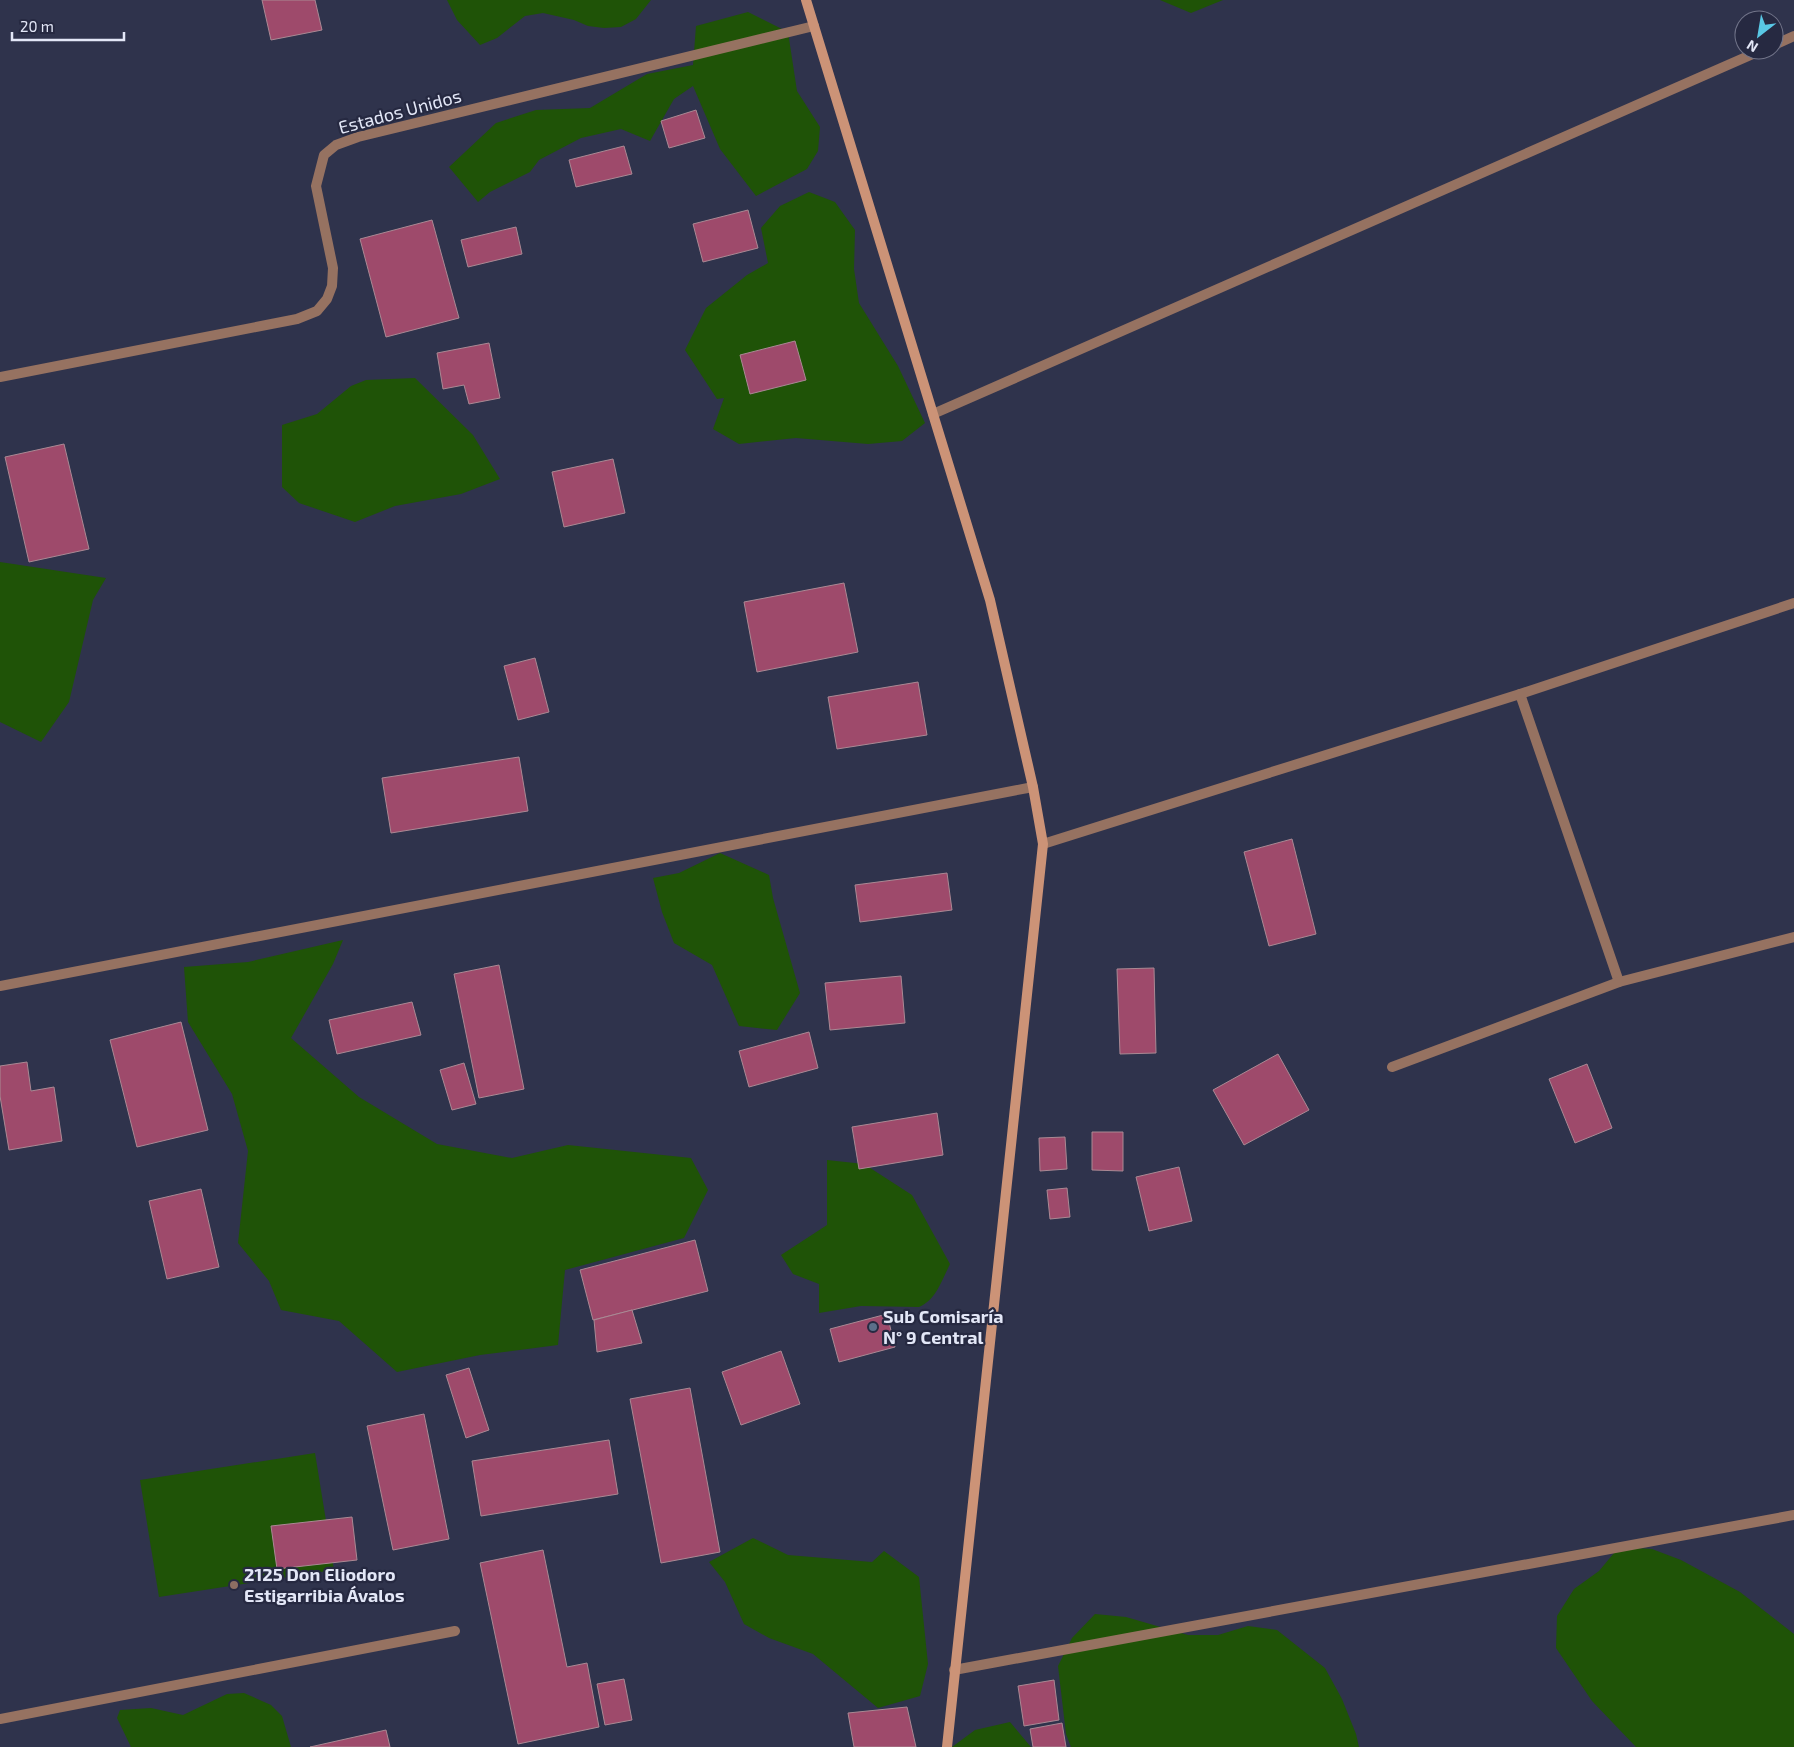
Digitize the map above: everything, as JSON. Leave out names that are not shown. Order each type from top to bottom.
[{"type":"street","points":[[806,0],[990,600],[1033,787],[1043,844],[947,1747]]},
{"type":"street","name":"Estados Unidos","points":[[0,377],[296,319],[317,310],[327,300],[332,286],[333,268],[316,186],[324,155],[336,145],[814,26]]},
{"type":"street","points":[[933,414],[1739,60]]},
{"type":"street","points":[[1043,844],[1520,694],[1794,603]]},
{"type":"street","points":[[1520,694],[1619,982]]},
{"type":"street","points":[[0,986],[1033,787]]},
{"type":"street","points":[[1392,1067],[1619,982],[1794,937]]},
{"type":"street","points":[[954,1670],[1794,1515]]},
{"type":"street","points":[[0,1719],[455,1631]]},
{"type":"green space","points":[[447,0],[651,0],[636,19],[621,27],[604,28],[588,26],[574,20],[543,13],[525,16],[497,38],[480,45],[457,20]]},
{"type":"green space","points":[[1160,0],[1223,0],[1191,13]]},
{"type":"green space","points":[[748,12],[788,32],[797,91],[820,127],[818,151],[807,169],[756,196],[720,149],[693,86],[674,99],[650,141],[621,129],[581,138],[539,160],[530,172],[490,192],[478,202],[449,167],[496,123],[536,110],[590,108],[647,74],[693,65],[696,26]]},
{"type":"green space","points":[[809,192],[835,202],[855,230],[854,269],[859,303],[898,366],[925,423],[902,441],[868,444],[796,438],[739,444],[713,429],[724,398],[717,399],[685,350],[706,308],[747,275],[768,263],[761,228],[780,206]]},
{"type":"green space","points":[[415,378],[473,435],[500,479],[461,494],[395,506],[355,522],[299,503],[282,487],[282,425],[317,414],[351,386],[366,380]]},
{"type":"green space","points":[[0,562],[106,578],[93,600],[69,702],[41,742],[0,722]]},
{"type":"green space","points":[[720,853],[769,875],[773,898],[800,993],[777,1030],[739,1026],[712,965],[674,943],[662,912],[653,878],[679,873]]},
{"type":"green space","points":[[343,940],[333,964],[291,1038],[359,1097],[437,1144],[512,1158],[568,1145],[691,1158],[708,1190],[684,1238],[565,1270],[558,1345],[480,1355],[397,1372],[339,1321],[281,1310],[269,1281],[238,1243],[248,1151],[232,1094],[188,1022],[184,967],[248,962]]},
{"type":"green space","points":[[827,1160],[864,1164],[912,1195],[950,1264],[938,1289],[925,1304],[919,1307],[861,1306],[819,1313],[819,1284],[793,1274],[781,1255],[827,1225]]},
{"type":"green space","points":[[315,1453],[334,1570],[159,1597],[140,1480]]},
{"type":"green space","points":[[753,1538],[788,1555],[872,1562],[884,1551],[919,1577],[928,1664],[920,1696],[878,1708],[813,1654],[769,1638],[744,1624],[725,1582],[709,1562]]},
{"type":"green space","points":[[1619,1547],[1652,1549],[1681,1560],[1740,1592],[1794,1634],[1794,1747],[1636,1747],[1592,1701],[1556,1648],[1557,1616],[1574,1589],[1599,1571]]},
{"type":"green space","points":[[1095,1614],[1126,1617],[1188,1635],[1218,1635],[1248,1626],[1277,1630],[1325,1668],[1342,1699],[1356,1734],[1359,1747],[1071,1747],[1066,1734],[1058,1666],[1072,1638]]},
{"type":"green space","points":[[244,1693],[271,1705],[282,1716],[291,1747],[131,1747],[117,1718],[120,1710],[151,1708],[183,1715],[227,1694]]},
{"type":"green space","points":[[1010,1722],[1031,1747],[952,1747],[975,1730]]},
{"type":"building","points":[[262,0],[315,0],[322,30],[271,40]]},
{"type":"building","points":[[696,110],[705,138],[669,148],[661,121]]},
{"type":"building","points":[[624,146],[632,174],[576,187],[569,160]]},
{"type":"building","points":[[748,210],[758,248],[703,262],[693,224]]},
{"type":"building","points":[[432,220],[459,318],[386,337],[360,239]]},
{"type":"building","points":[[516,227],[522,254],[468,267],[461,240]]},
{"type":"building","points":[[795,341],[806,380],[750,394],[740,355]]},
{"type":"building","points":[[489,343],[500,398],[469,404],[464,385],[443,389],[437,353]]},
{"type":"building","points":[[64,444],[89,549],[29,562],[5,457]]},
{"type":"building","points":[[613,459],[625,513],[564,527],[552,472]]},
{"type":"building","points":[[844,583],[858,652],[757,672],[744,602]]},
{"type":"building","points":[[535,658],[549,712],[518,720],[504,666]]},
{"type":"building","points":[[918,682],[927,735],[837,749],[828,697]]},
{"type":"building","points":[[519,757],[528,811],[391,833],[382,778]]},
{"type":"building","points":[[1292,839],[1316,934],[1269,946],[1244,852]]},
{"type":"building","points":[[947,873],[952,910],[860,922],[855,885]]},
{"type":"building","points":[[499,965],[524,1089],[479,1098],[454,974]]},
{"type":"building","points":[[1154,968],[1156,1053],[1120,1054],[1117,969]]},
{"type":"building","points":[[901,976],[905,1023],[830,1030],[825,983]]},
{"type":"building","points":[[412,1002],[421,1035],[337,1054],[329,1020]]},
{"type":"building","points":[[181,1022],[208,1130],[137,1147],[110,1040]]},
{"type":"building","points":[[809,1032],[818,1068],[749,1087],[739,1051]]},
{"type":"building","points":[[1278,1054],[1309,1110],[1244,1145],[1213,1090]]},
{"type":"building","points":[[27,1062],[31,1091],[54,1087],[62,1141],[9,1150],[0,1096],[0,1066]]},
{"type":"building","points":[[464,1063],[476,1104],[452,1110],[440,1070]]},
{"type":"building","points":[[1587,1064],[1612,1128],[1575,1143],[1549,1079]]},
{"type":"building","points":[[937,1113],[943,1155],[859,1169],[852,1127]]},
{"type":"building","points":[[1092,1132],[1123,1132],[1123,1171],[1092,1170]]},
{"type":"building","points":[[1065,1137],[1067,1169],[1040,1171],[1039,1138]]},
{"type":"building","points":[[1179,1167],[1192,1221],[1149,1231],[1136,1177]]},
{"type":"building","points":[[1067,1188],[1070,1217],[1050,1219],[1047,1190]]},
{"type":"building","points":[[201,1189],[219,1267],[167,1279],[149,1201]]},
{"type":"building","points":[[695,1240],[708,1291],[593,1320],[580,1270]]},
{"type":"building","points":[[632,1310],[642,1343],[597,1352],[594,1320]]},
{"type":"building","points":[[887,1314],[895,1347],[839,1362],[830,1329]]},
{"type":"building","points":[[781,1351],[800,1404],[741,1425],[722,1372]]},
{"type":"building","points":[[469,1368],[489,1430],[466,1438],[446,1375]]},
{"type":"building","points":[[690,1388],[720,1552],[661,1563],[630,1399]]},
{"type":"building","points":[[424,1414],[449,1539],[393,1550],[367,1426]]},
{"type":"building","points":[[609,1440],[618,1494],[481,1516],[472,1461]]},
{"type":"building","points":[[352,1517],[357,1560],[277,1569],[271,1526]]},
{"type":"building","points":[[543,1550],[567,1667],[587,1663],[599,1727],[518,1744],[480,1563]]},
{"type":"building","points":[[624,1679],[632,1720],[605,1725],[597,1684]]},
{"type":"building","points":[[1054,1680],[1059,1720],[1024,1726],[1018,1686]]},
{"type":"building","points":[[907,1707],[916,1747],[854,1747],[848,1713]]},
{"type":"building","points":[[1062,1723],[1066,1747],[1033,1747],[1030,1729]]},
{"type":"building","points":[[386,1730],[390,1747],[310,1747]]},
{"type":"place","name":"Sub Comisaría N° 9 Central","points":[[873,1327]]},
{"type":"place","name":"2125 Don Eliodoro Estigarribia Ávalos","points":[[234,1585]]}]
